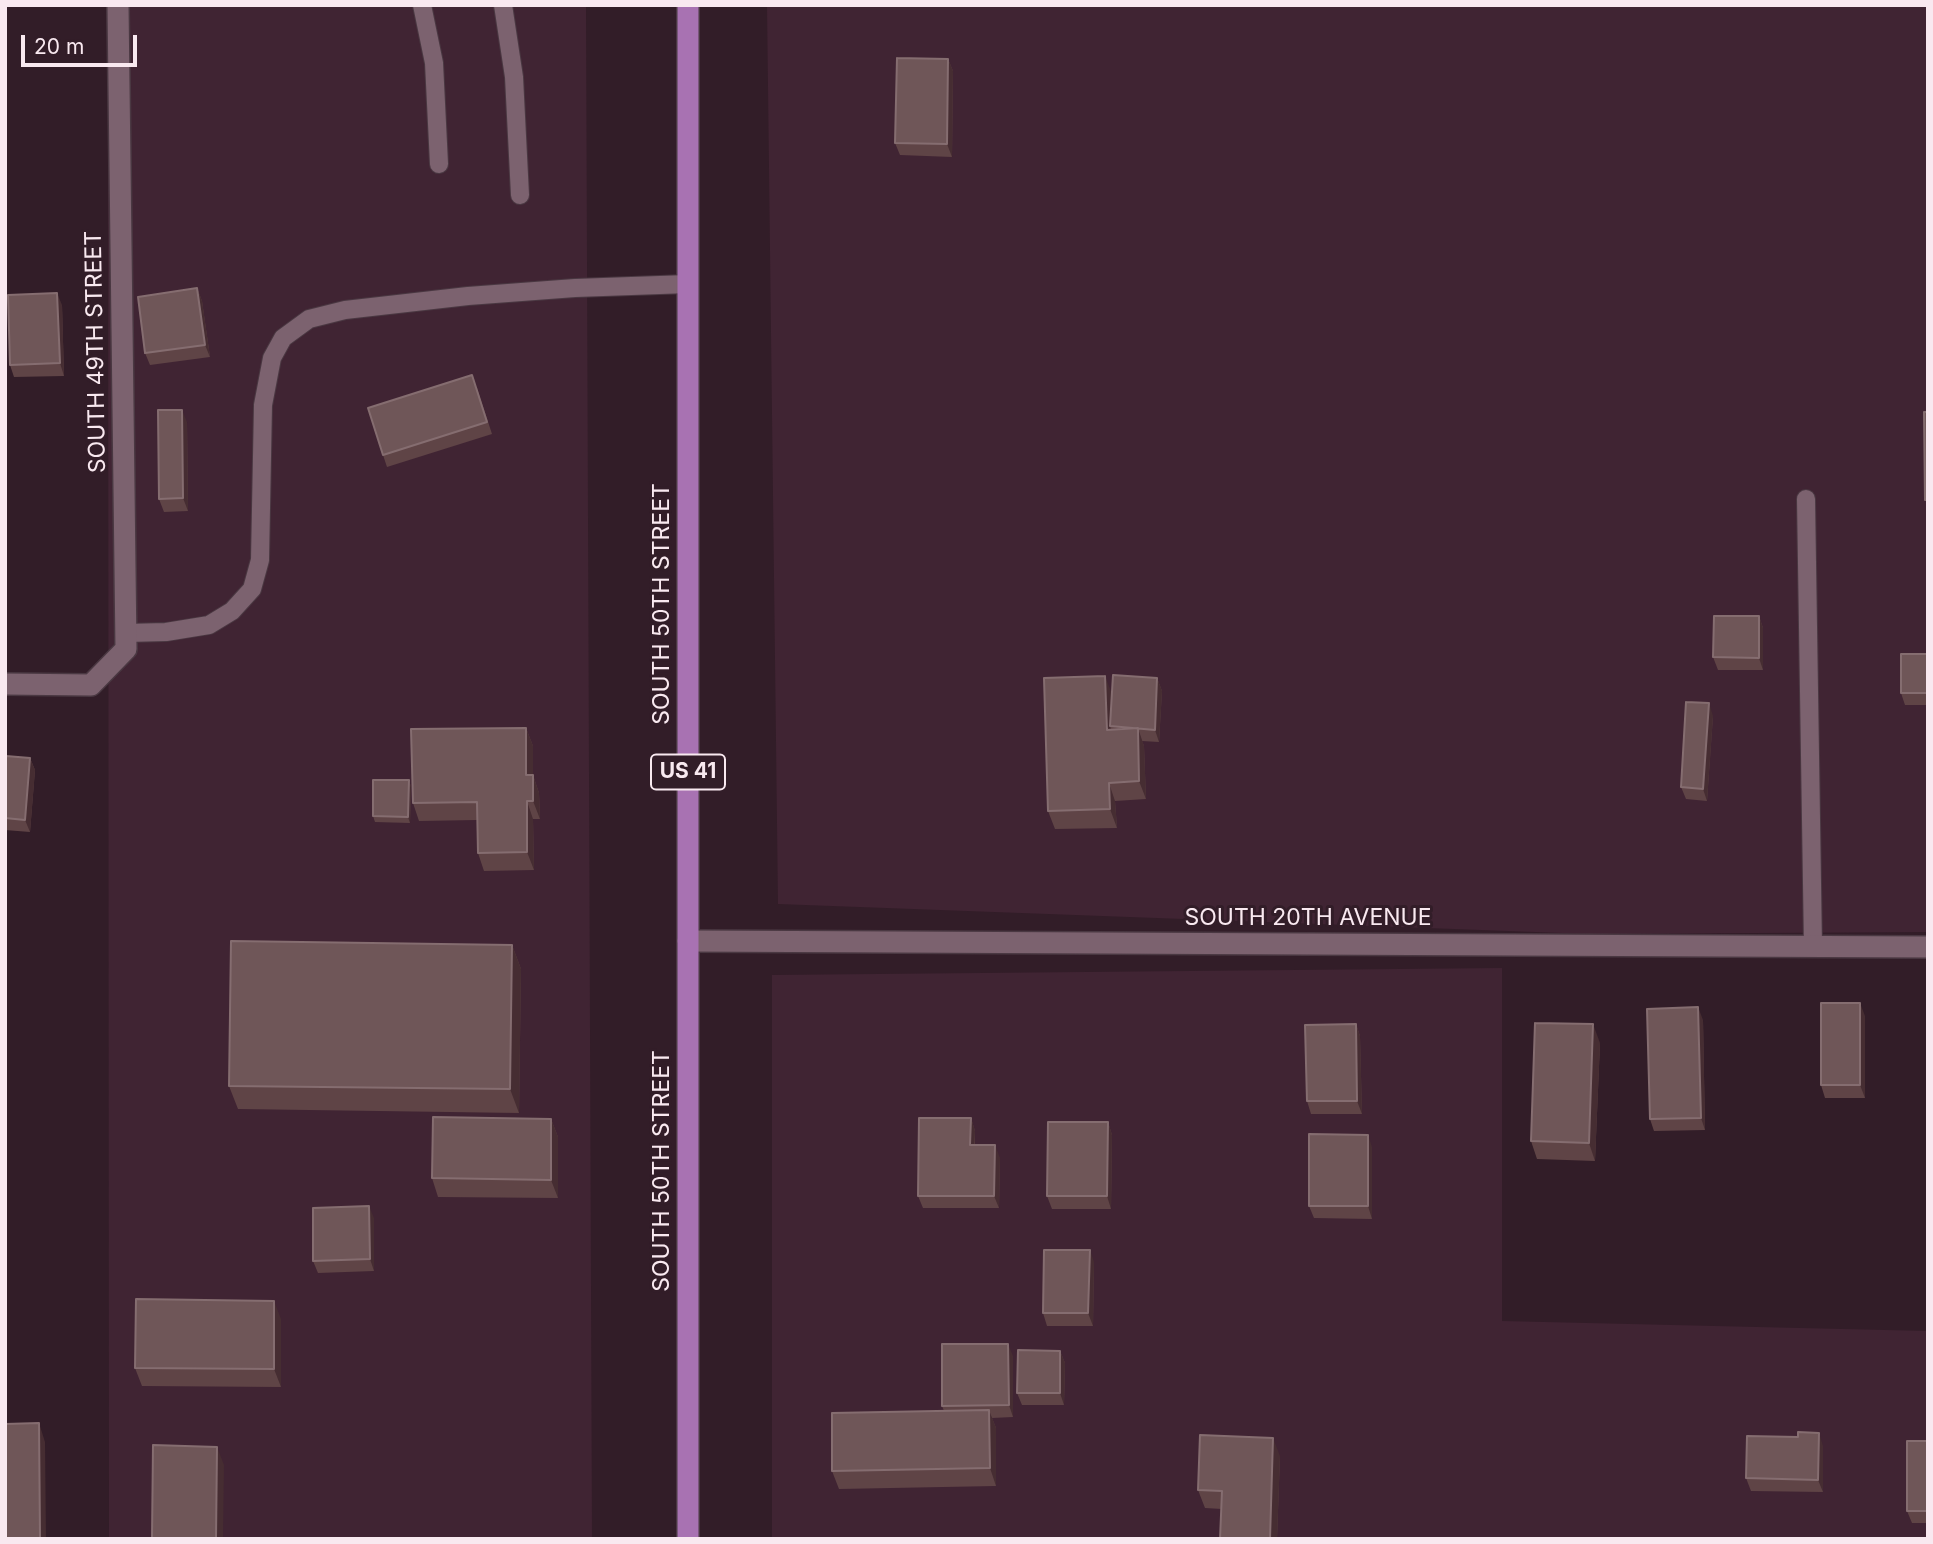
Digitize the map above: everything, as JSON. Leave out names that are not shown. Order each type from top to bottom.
[{"type":"main road","name":"SOUTH 50TH STREET","points":[[688,5],[688,1539]]},
{"type":"street","name":"SOUTH 49TH STREET","points":[[5,684],[91,685],[126,649],[118,5]]},
{"type":"street","name":"SOUTH 20TH AVENUE","points":[[688,941],[1928,947]]},
{"type":"lane","points":[[422,5],[435,63],[439,164]]},
{"type":"lane","points":[[503,5],[514,77],[520,195]]},
{"type":"lane","points":[[126,633],[166,632],[209,625],[232,611],[252,589],[260,560],[263,405],[272,358],[283,338],[309,319],[345,310],[468,296],[575,288],[688,284]]},
{"type":"lane","points":[[1806,499],[1814,947]]},
{"type":"shaded area","points":[[108,5],[586,5],[592,1539],[109,1539]]},
{"type":"shaded area","points":[[767,5],[1928,5],[1928,932],[1589,934],[778,904]]},
{"type":"shaded area","points":[[1502,968],[1502,1321],[1928,1331],[1928,1539],[772,1539],[772,975]]},
{"type":"building","points":[[897,58],[948,59],[947,144],[895,143]]},
{"type":"building","points":[[197,288],[205,345],[145,353],[138,297]]},
{"type":"building","points":[[57,293],[60,363],[10,365],[8,295]]},
{"type":"building","points":[[472,375],[487,422],[383,455],[368,408]]},
{"type":"building","points":[[158,410],[182,410],[183,498],[159,499]]},
{"type":"building","points":[[1924,412],[1928,412],[1928,500],[1925,500]]},
{"type":"building","points":[[1714,616],[1759,616],[1759,658],[1713,657]]},
{"type":"building","points":[[1901,654],[1928,654],[1928,693],[1901,693]]},
{"type":"building","points":[[1113,675],[1157,678],[1155,730],[1110,726]]},
{"type":"building","points":[[1105,676],[1107,730],[1138,728],[1139,781],[1109,783],[1110,809],[1048,811],[1044,678]]},
{"type":"building","points":[[1686,702],[1709,703],[1703,789],[1681,787]]},
{"type":"building","points":[[526,728],[526,775],[533,775],[533,801],[527,801],[527,852],[478,853],[477,802],[413,803],[411,729]]},
{"type":"building","points":[[6,756],[30,758],[25,820],[5,818]]},
{"type":"building","points":[[373,780],[409,780],[408,817],[373,816]]},
{"type":"building","points":[[231,941],[512,945],[510,1089],[229,1086]]},
{"type":"building","points":[[1821,1003],[1860,1003],[1860,1085],[1821,1085]]},
{"type":"building","points":[[1698,1007],[1701,1118],[1650,1119],[1647,1009]]},
{"type":"building","points":[[1535,1023],[1593,1024],[1589,1143],[1531,1141]]},
{"type":"building","points":[[1356,1024],[1357,1101],[1307,1101],[1305,1025]]},
{"type":"building","points":[[433,1117],[551,1119],[551,1180],[432,1178]]},
{"type":"building","points":[[919,1118],[971,1118],[970,1145],[995,1145],[994,1196],[918,1196]]},
{"type":"building","points":[[1048,1122],[1108,1122],[1107,1196],[1047,1196]]},
{"type":"building","points":[[1309,1134],[1368,1135],[1368,1206],[1309,1206]]},
{"type":"building","points":[[369,1206],[370,1259],[313,1261],[313,1208]]},
{"type":"building","points":[[1044,1250],[1090,1250],[1088,1313],[1043,1313]]},
{"type":"building","points":[[136,1299],[274,1301],[274,1369],[135,1368]]},
{"type":"building","points":[[942,1344],[1008,1344],[1009,1405],[942,1406]]},
{"type":"building","points":[[1018,1350],[1060,1351],[1060,1393],[1017,1393]]},
{"type":"building","points":[[989,1410],[990,1468],[832,1471],[832,1413]]},
{"type":"building","points":[[39,1423],[40,1539],[5,1539],[5,1424]]},
{"type":"building","points":[[1798,1432],[1819,1433],[1818,1480],[1746,1478],[1747,1436],[1798,1437]]},
{"type":"building","points":[[1200,1435],[1273,1438],[1270,1539],[1220,1539],[1222,1491],[1198,1490]]},
{"type":"building","points":[[1907,1441],[1928,1441],[1928,1511],[1907,1511]]},
{"type":"building","points":[[153,1445],[217,1447],[216,1539],[152,1539]]}]
